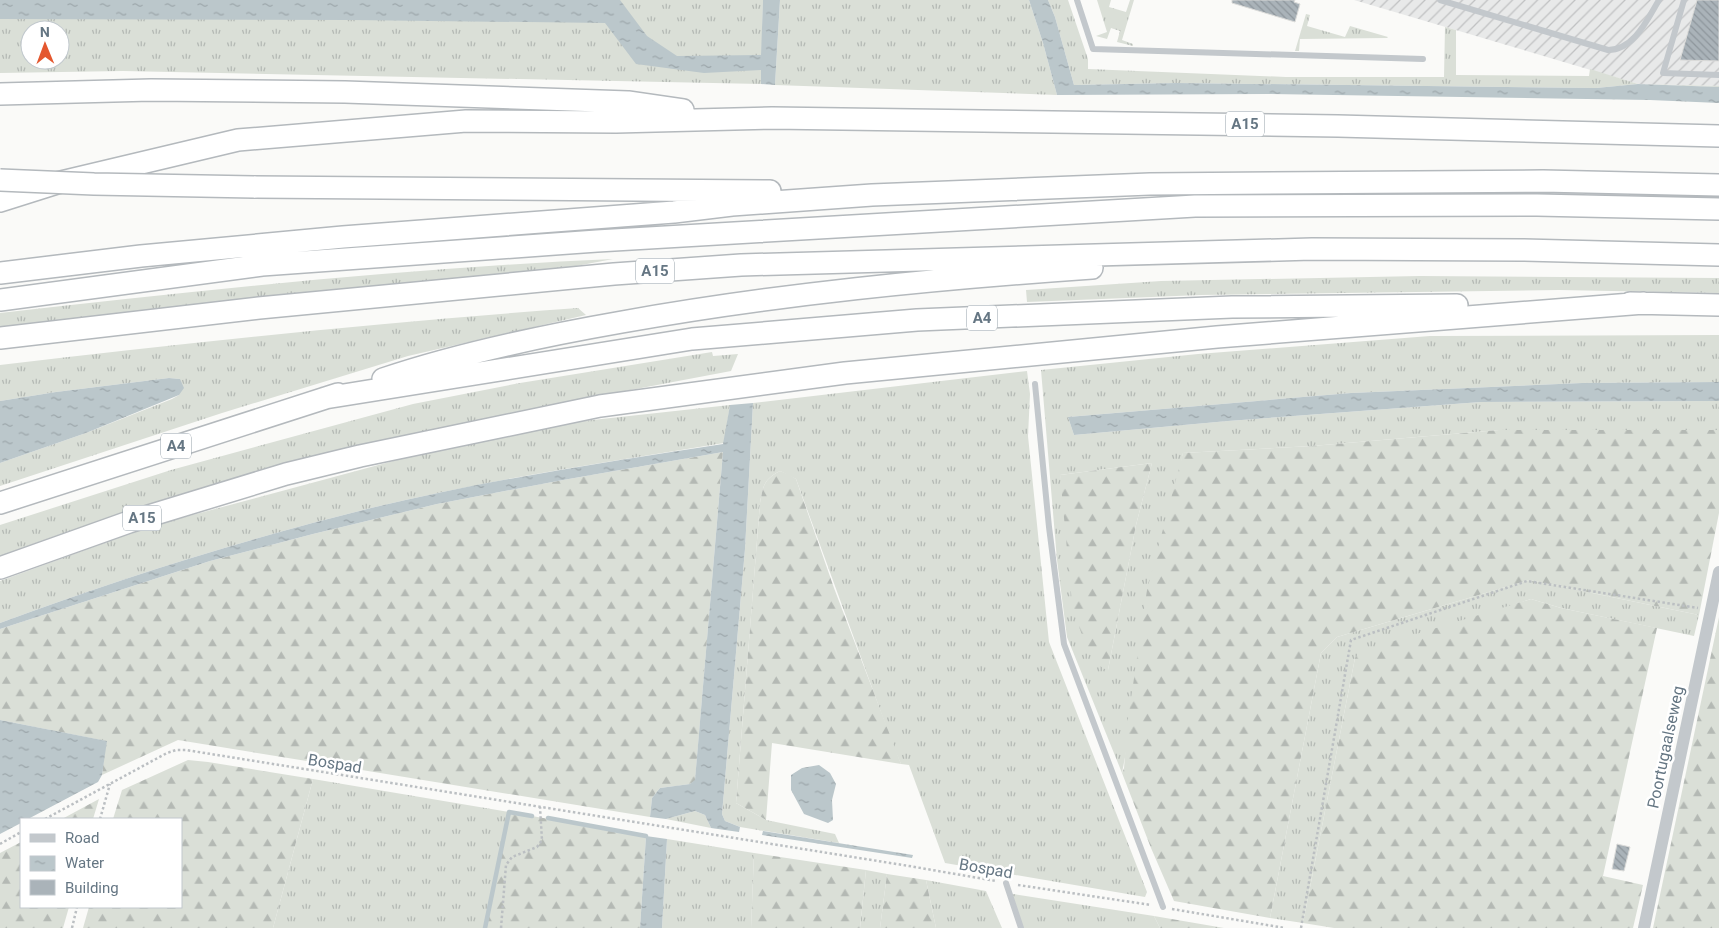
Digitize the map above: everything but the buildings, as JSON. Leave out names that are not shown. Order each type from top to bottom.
[{"type":"highway","name":"A15","points":[[0,94],[151,90],[364,92],[628,102],[757,118]]},
{"type":"highway","name":"A15","points":[[0,202],[57,183],[238,140],[466,121],[616,122],[757,118],[1338,126],[1719,136]]},
{"type":"highway","points":[[0,180],[254,187],[740,190],[872,195]]},
{"type":"highway","points":[[0,273],[141,256],[343,237],[872,195],[1160,184],[1543,181],[1719,185]]},
{"type":"highway","name":"A15","points":[[0,300],[262,265],[597,241],[1196,206],[1537,205],[1719,209]]},
{"type":"highway","name":"A15","points":[[0,338],[259,308],[604,275],[741,265],[1312,249],[1522,250],[1719,255]]},
{"type":"highway","name":"A4","points":[[0,504],[425,364],[573,331],[696,309],[831,290],[950,278],[1312,249]]},
{"type":"highway","name":"A15","points":[[0,568],[129,522],[286,474],[360,456],[600,406],[845,373],[1217,337],[1644,303],[1719,305]]},
{"type":"highway","name":"A4","points":[[325,398],[692,339],[917,320],[1232,307],[1644,303]]},
{"type":"street","name":"Poortugaalseweg","points":[[1644,928],[1719,572]]},
{"type":"lane","points":[[1077,0],[1093,49],[1423,59]]},
{"type":"lane","points":[[1440,0],[1608,50],[1618,50],[1628,44],[1643,28],[1659,0]]},
{"type":"lane","points":[[1684,0],[1663,73],[1719,75]]},
{"type":"lane","points":[[1035,384],[1049,527],[1064,644],[1163,907]]},
{"type":"lane","points":[[1006,883],[1021,928]]},
{"type":"path","points":[[1300,928],[1351,640],[1527,581],[1711,610]]},
{"type":"path","name":"Bospad","points":[[47,818],[167,754],[176,750],[186,750],[1285,928]]},
{"type":"path","points":[[100,818],[110,784]]},
{"type":"path","points":[[501,928],[506,865],[512,857],[537,848],[542,840],[540,807]]},
{"type":"path","points":[[0,844],[20,833]]},
{"type":"path","points":[[72,928],[77,908]]},
{"type":"shaded area","points":[[1354,0],[1719,0],[1719,86],[1638,84]]},
{"type":"green space","points":[[0,0],[763,0],[761,84],[123,71],[0,73]]},
{"type":"green space","points":[[780,0],[1029,0],[1057,95],[775,85]]},
{"type":"green space","points":[[1048,0],[1068,0],[1088,59],[1088,69],[1286,77],[1444,77],[1445,27],[1456,30],[1456,75],[1589,76],[1590,69],[1638,84],[1596,88],[1177,83],[1074,85],[1055,17]]},
{"type":"green space","points":[[1097,0],[1111,0],[1109,7],[1126,12],[1130,0],[1134,0],[1122,40],[1133,44],[1133,46],[1117,42],[1120,31],[1111,28],[1107,39],[1096,36],[1107,32]]},
{"type":"green space","points":[[1306,14],[1310,15],[1307,26],[1345,37],[1350,26],[1388,37],[1300,39],[1299,51],[1295,51]]},
{"type":"green space","points":[[1638,84],[1719,86],[1719,87]]},
{"type":"green space","points":[[613,259],[524,276],[0,328],[0,313],[230,288],[383,274]]},
{"type":"green space","points":[[1420,276],[1719,278],[1719,293],[1559,290],[1201,295],[1027,302],[1026,290],[1161,281]]},
{"type":"green space","points":[[578,308],[586,315],[408,356],[222,413],[0,486],[0,463],[86,433],[172,399],[179,395],[180,379],[169,378],[0,401],[0,365],[289,333]]},
{"type":"green space","points":[[1719,335],[1719,382],[1582,383],[1351,393],[1068,417],[1074,435],[1228,421],[1481,402],[1719,401],[1719,430],[1499,430],[1312,446],[1183,453],[1122,773],[1067,637],[1057,560],[1041,370],[1198,354],[1430,336]],"holes":[[[1152,463],[1136,525],[1108,670],[1060,475]]]},
{"type":"green space","points":[[712,352],[713,356],[738,354],[731,371],[520,411],[413,434],[175,498],[69,531],[0,556],[0,525],[171,470],[413,404],[520,383]]},
{"type":"green space","points":[[1027,371],[1030,394],[1028,436],[1049,642],[1147,892],[1145,897],[945,863],[909,765],[901,764],[894,748],[796,479],[780,471],[767,480],[760,503],[736,803],[766,820],[835,834],[839,843],[740,827],[725,821],[722,814],[745,549],[753,403]]},
{"type":"green space","points":[[730,405],[724,443],[503,480],[371,508],[184,560],[91,590],[0,623],[0,581],[148,527],[434,450],[565,423]]},
{"type":"green space","points":[[1499,430],[1719,430],[1719,513],[1699,615],[1529,580],[1337,637],[1321,653],[1270,918],[1174,901],[1122,773],[1147,590],[1183,453],[1312,446]]},
{"type":"green space","points":[[723,452],[695,781],[690,784],[660,788],[652,798],[650,817],[178,740],[102,775],[106,741],[0,720],[0,629],[210,561],[313,534],[437,504]]},
{"type":"green space","points":[[1152,463],[1136,525],[1108,670],[1102,667],[1090,651],[1080,630],[1072,603],[1060,475]]},
{"type":"green space","points":[[780,471],[796,479],[834,588],[901,764],[772,743],[766,820],[736,803],[760,503],[767,480]]},
{"type":"green space","points":[[1529,580],[1699,615],[1694,636],[1561,608],[1531,599],[1355,658],[1303,923],[1270,918],[1321,653],[1337,637]]},
{"type":"green space","points":[[1531,599],[1561,608],[1657,628],[1603,876],[1643,885],[1633,928],[1334,928],[1303,923],[1355,658],[1361,651]]},
{"type":"green space","points":[[1719,617],[1719,928],[1653,928]]},
{"type":"green space","points":[[188,760],[313,779],[273,928],[83,928],[89,908],[182,908],[182,818],[113,818],[122,790]]},
{"type":"green space","points":[[313,779],[509,812],[485,928],[273,928]]},
{"type":"green space","points":[[99,799],[93,818],[64,818]]},
{"type":"green space","points":[[695,811],[705,815],[711,828],[666,819]]},
{"type":"green space","points":[[509,812],[646,836],[640,928],[485,928]]},
{"type":"green space","points":[[667,839],[754,853],[751,928],[662,928]]},
{"type":"green space","points":[[20,843],[20,908],[69,908],[63,928],[0,928],[0,853]]},
{"type":"green space","points":[[754,853],[866,870],[860,928],[751,928]]},
{"type":"green space","points":[[866,870],[887,874],[880,928],[860,928]]},
{"type":"green space","points":[[887,874],[926,880],[936,928],[880,928]]},
{"type":"green space","points":[[926,880],[986,891],[1002,928],[936,928]]},
{"type":"green space","points":[[1007,893],[1154,916],[1160,928],[1021,928]]},
{"type":"green space","points":[[1154,916],[1224,928],[1160,928]]},
{"type":"water","points":[[0,0],[620,0],[647,36],[677,56],[761,55],[763,0],[780,0],[775,85],[761,84],[761,70],[704,73],[636,64],[605,23],[0,19]]},
{"type":"water","points":[[1029,0],[1048,0],[1055,17],[1074,85],[1177,83],[1596,88],[1638,84],[1719,87],[1719,103],[1650,100],[1267,94],[1057,95]]},
{"type":"water","points":[[169,378],[180,379],[184,388],[179,395],[86,433],[0,463],[0,401]]},
{"type":"water","points":[[1719,382],[1719,401],[1481,402],[1228,421],[1074,435],[1068,417],[1351,393],[1582,383]]},
{"type":"water","points":[[753,403],[745,549],[722,814],[725,821],[740,827],[739,832],[711,828],[705,815],[695,811],[666,819],[650,817],[652,798],[660,788],[690,784],[695,780],[723,452],[437,504],[313,534],[210,561],[0,629],[0,623],[91,590],[231,546],[371,508],[503,480],[723,444],[730,405]]},
{"type":"water","points":[[0,720],[107,741],[102,775],[98,782],[30,818],[20,818],[20,824],[0,834]]},
{"type":"water","points":[[819,765],[830,773],[836,784],[832,800],[833,820],[828,823],[804,814],[791,790],[791,775],[802,768]]},
{"type":"water","points":[[763,831],[913,855],[912,858],[762,835]]},
{"type":"water","points":[[646,836],[667,839],[662,928],[640,928]]},
{"type":"waterway","points":[[485,928],[509,812],[532,816]]},
{"type":"waterway","points":[[548,818],[646,836]]}]
